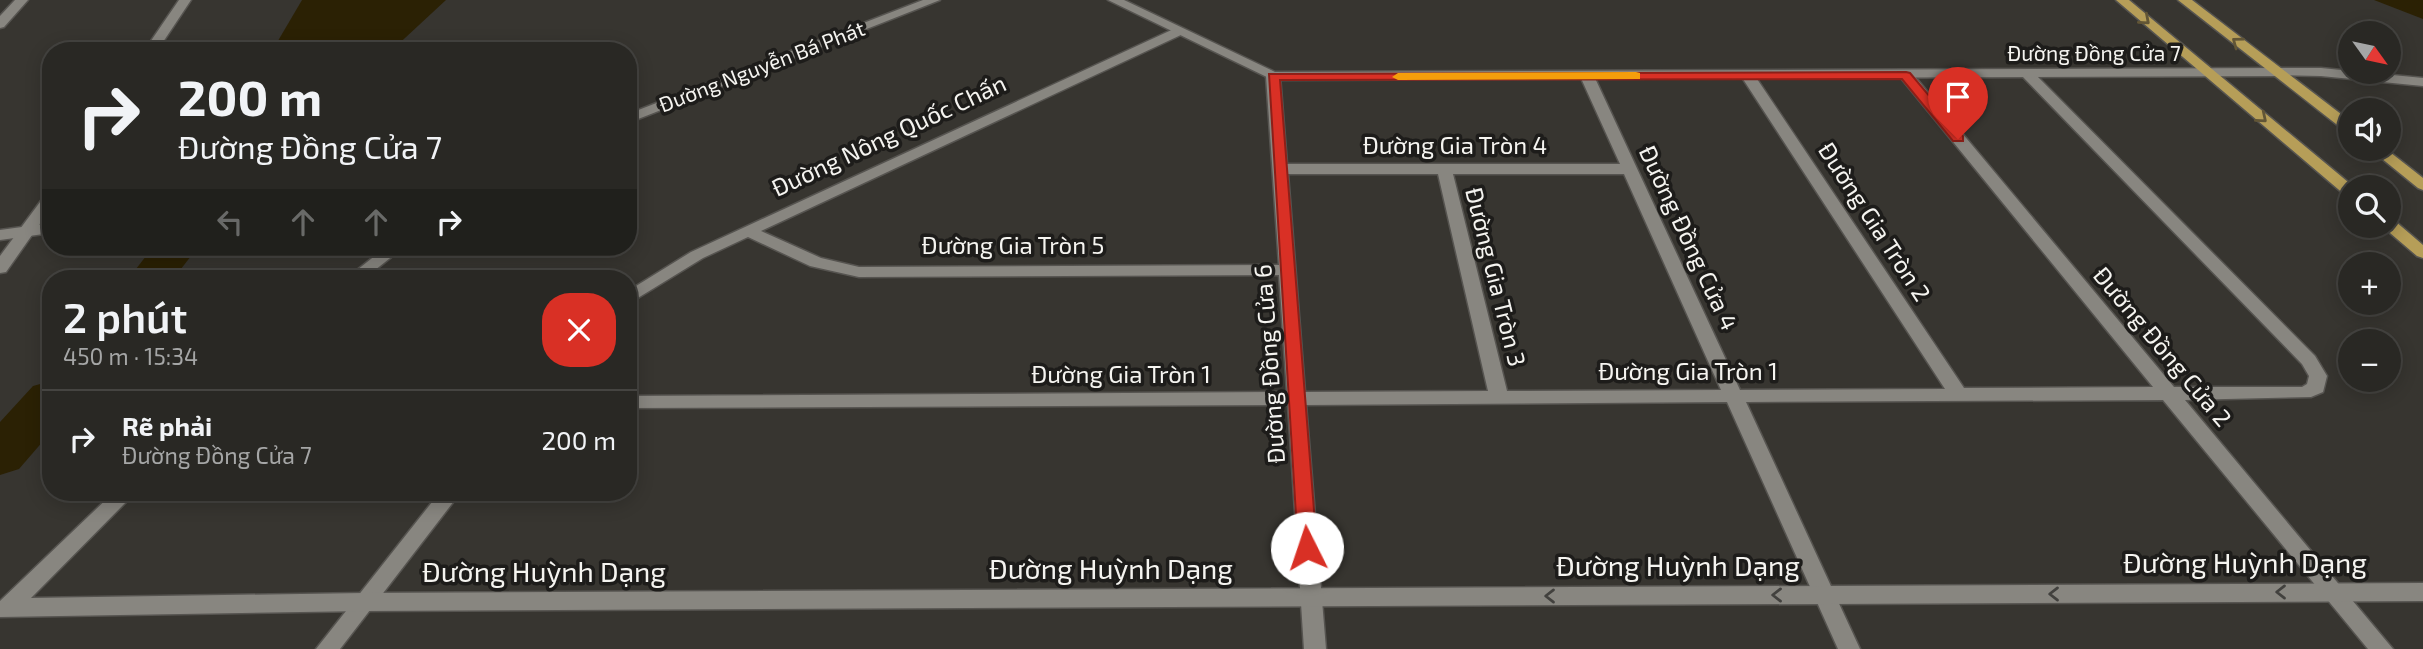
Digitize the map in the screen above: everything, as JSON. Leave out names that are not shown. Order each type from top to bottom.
[{"type":"main road","points":[[2122,0],[2338,182]]},
{"type":"main road","points":[[2184,0],[2338,119]]},
{"type":"main road","points":[[2392,161],[2423,185]]},
{"type":"main road","points":[[2401,234],[2423,253]]},
{"type":"street","points":[[0,24],[22,0]]},
{"type":"street","points":[[156,42],[185,0]]},
{"type":"street","name":"Đường Nguyễn Bá Phát","points":[[637,116],[934,0]]},
{"type":"street","name":"Đường Đồng Cửa 7","points":[[1114,0],[1273,76],[2321,72],[2423,82]]},
{"type":"street","name":"Đường Nông Quốc Chấn","points":[[637,293],[697,256],[748,231],[1178,30]]},
{"type":"street","name":"Đường Đồng Cửa 2","points":[[1906,75],[2332,592],[2382,649]]},
{"type":"street","name":"Đường Gia Tròn 1","points":[[637,402],[2304,393],[2316,388],[2318,376],[2309,360],[2028,75]]},
{"type":"street","name":"Đường Đồng Cửa 6","points":[[1273,76],[1315,649]]},
{"type":"street","name":"Đường Đồng Cửa 4","points":[[1587,76],[1849,649]]},
{"type":"street","name":"Đường Gia Tròn 2","points":[[1748,76],[1958,394]]},
{"type":"street","name":"Đường Gia Tròn 4","points":[[1280,169],[1630,169]]},
{"type":"street","name":"Đường Gia Tròn 3","points":[[1444,169],[1499,397]]},
{"type":"street","points":[[0,268],[42,210]]},
{"type":"street","points":[[0,234],[42,229]]},
{"type":"street","name":"Đường Gia Tròn 5","points":[[748,231],[833,269],[859,272],[1287,270]]},
{"type":"street","points":[[366,270],[384,256]]},
{"type":"street","points":[[4,611],[117,501]]},
{"type":"street","points":[[327,649],[445,501]]},
{"type":"street","name":"Đường Huỳnh Dạng","points":[[4,611],[364,602],[2423,592]]},
{"type":"shaded area","points":[[302,0],[446,0],[401,42],[277,42]]},
{"type":"shaded area","points":[[2374,0],[2423,0],[2423,19]]},
{"type":"waterway","points":[[157,270],[169,256]]},
{"type":"waterway","points":[[0,456],[42,408]]},
{"type":"slow traffic","points":[[1398,77],[1636,76]]},
{"type":"route","points":[[1307,548],[1273,76],[1906,75],[1958,139]]}]
